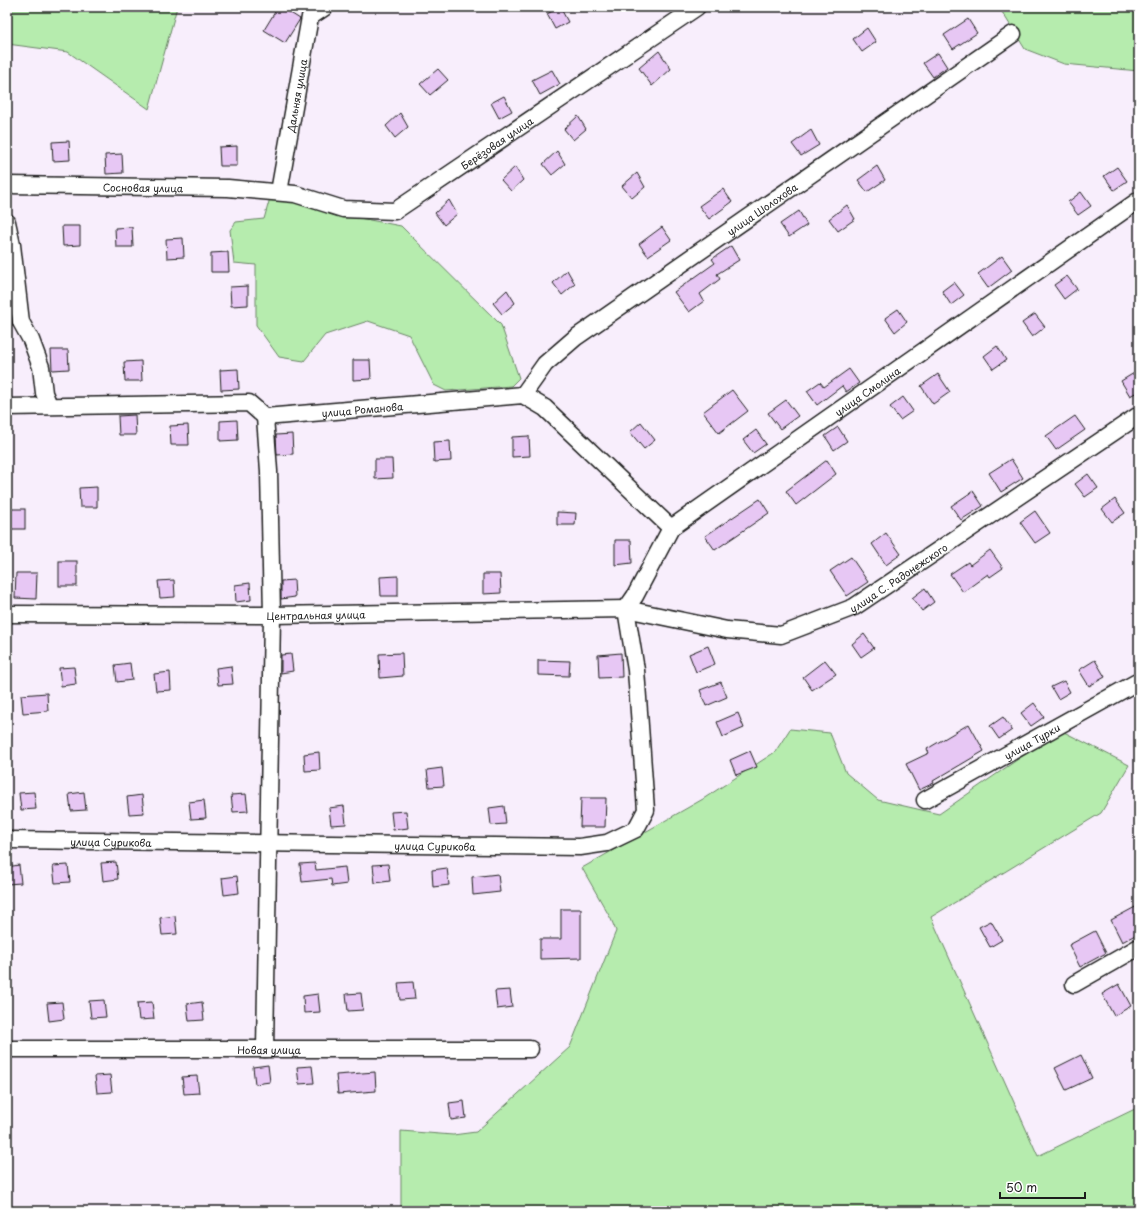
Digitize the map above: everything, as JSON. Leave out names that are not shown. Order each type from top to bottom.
[{"type":"street","name":"Дальняя улица","points":[[279,192],[310,17],[325,7]]},
{"type":"street","name":"Берёзовая улица","points":[[279,192],[295,194],[343,209],[395,212],[697,7]]},
{"type":"street","name":"улица Шолохова","points":[[523,395],[545,364],[575,338],[1013,34]]},
{"type":"street","name":"Сосновая улица","points":[[7,185],[228,188],[279,192]]},
{"type":"street","name":"улица Смолина","points":[[626,609],[635,596],[671,528],[1139,200]]},
{"type":"street","points":[[7,222],[12,246],[21,322],[31,340],[41,367],[44,393],[49,405]]},
{"type":"street","name":"улица Романова","points":[[265,417],[523,395]]},
{"type":"street","points":[[523,395],[545,408],[671,528]]},
{"type":"street","points":[[7,406],[249,403],[265,417],[269,471],[272,615],[265,1049]]},
{"type":"street","name":"улица С. Радонежского","points":[[626,609],[727,630],[781,635],[854,607],[1139,415]]},
{"type":"street","name":"Центральная улица","points":[[7,614],[272,615],[626,609]]},
{"type":"street","name":"улица Сурикова","points":[[7,840],[580,847],[606,843],[636,829],[646,810],[636,670],[626,609]]},
{"type":"street","name":"улица Турки","points":[[925,800],[1139,680]]},
{"type":"street","points":[[1074,984],[1139,947]]},
{"type":"street","name":"Новая улица","points":[[7,1049],[530,1049]]},
{"type":"green space","points":[[7,7],[177,7],[149,109],[68,52],[7,44]]},
{"type":"green space","points":[[999,7],[1139,7],[1139,71],[1064,64],[1025,49]]},
{"type":"green space","points":[[285,183],[354,217],[401,226],[501,325],[519,378],[511,386],[446,391],[434,385],[409,335],[368,321],[325,335],[304,361],[279,357],[256,325],[256,265],[234,263],[230,230],[236,222],[264,219],[272,191]]},
{"type":"green space","points":[[790,729],[830,733],[846,773],[878,800],[939,814],[1060,730],[1129,765],[1101,813],[931,917],[1038,1156],[1139,1107],[1139,1211],[401,1211],[401,1131],[453,1135],[476,1132],[570,1047],[616,931],[611,919],[582,868],[703,799],[775,752]]},
{"type":"building","points":[[278,7],[281,7],[300,19],[285,43],[264,30]]},
{"type":"building","points":[[560,7],[568,22],[555,29],[547,14]]},
{"type":"building","points":[[968,19],[977,33],[953,49],[944,35]]},
{"type":"building","points":[[867,28],[876,42],[862,52],[853,39]]},
{"type":"building","points":[[659,51],[671,69],[652,86],[639,68]]},
{"type":"building","points":[[938,53],[947,67],[933,77],[923,63]]},
{"type":"building","points":[[438,69],[448,80],[430,95],[420,84]]},
{"type":"building","points":[[552,70],[560,84],[540,95],[532,80]]},
{"type":"building","points":[[504,96],[512,111],[499,118],[491,103]]},
{"type":"building","points":[[400,113],[408,127],[395,138],[386,126]]},
{"type":"building","points":[[578,116],[586,129],[573,140],[564,129]]},
{"type":"building","points":[[811,130],[819,145],[801,156],[792,144]]},
{"type":"building","points":[[69,141],[70,160],[53,161],[52,142]]},
{"type":"building","points":[[237,146],[237,166],[220,166],[219,147]]},
{"type":"building","points":[[557,151],[565,164],[552,175],[543,164]]},
{"type":"building","points":[[122,154],[123,173],[106,174],[105,155]]},
{"type":"building","points":[[877,166],[885,180],[867,192],[858,180]]},
{"type":"building","points":[[515,167],[523,180],[511,191],[501,180]]},
{"type":"building","points":[[1117,167],[1127,181],[1114,190],[1104,176]]},
{"type":"building","points":[[637,173],[645,187],[632,198],[622,186]]},
{"type":"building","points":[[723,189],[732,202],[709,219],[699,206]]},
{"type":"building","points":[[1081,192],[1091,206],[1078,215],[1068,202]]},
{"type":"building","points":[[449,200],[457,214],[444,225],[435,213]]},
{"type":"building","points":[[847,205],[855,219],[838,231],[829,219]]},
{"type":"building","points":[[799,211],[807,225],[789,237],[780,224]]},
{"type":"building","points":[[62,226],[80,226],[80,245],[63,246]]},
{"type":"building","points":[[132,227],[133,247],[116,247],[115,228]]},
{"type":"building","points":[[662,227],[671,240],[648,256],[639,244]]},
{"type":"building","points":[[183,238],[184,257],[167,258],[166,239]]},
{"type":"building","points":[[731,246],[739,260],[717,274],[720,279],[700,294],[704,301],[689,312],[674,292],[715,263],[712,259]]},
{"type":"building","points":[[228,252],[229,272],[211,272],[211,253]]},
{"type":"building","points":[[1002,256],[1012,270],[988,288],[978,274]]},
{"type":"building","points":[[567,270],[575,284],[562,295],[553,283]]},
{"type":"building","points":[[1067,276],[1077,289],[1064,299],[1054,285]]},
{"type":"building","points":[[954,282],[964,295],[951,305],[942,291]]},
{"type":"building","points":[[248,286],[248,305],[231,306],[230,287]]},
{"type":"building","points":[[507,290],[515,303],[502,314],[493,303]]},
{"type":"building","points":[[898,309],[907,322],[895,332],[885,318]]},
{"type":"building","points":[[1035,314],[1045,327],[1032,337],[1022,323]]},
{"type":"building","points":[[997,346],[1006,360],[993,369],[984,356]]},
{"type":"building","points":[[51,350],[68,350],[69,369],[52,370]]},
{"type":"building","points":[[353,360],[370,360],[371,379],[353,380]]},
{"type":"building","points":[[141,361],[142,381],[125,381],[124,362]]},
{"type":"building","points":[[238,369],[239,389],[221,390],[220,370]]},
{"type":"building","points":[[849,369],[859,383],[846,392],[842,386],[817,405],[807,391],[820,382],[824,387]]},
{"type":"building","points":[[1139,370],[1139,391],[1130,396],[1121,381]]},
{"type":"building","points":[[938,374],[950,392],[933,404],[921,386]]},
{"type":"building","points":[[732,390],[748,411],[719,433],[703,412]]},
{"type":"building","points":[[903,397],[913,411],[900,420],[890,407]]},
{"type":"building","points":[[786,400],[798,416],[780,429],[768,413]]},
{"type":"building","points":[[135,415],[136,435],[119,435],[118,416]]},
{"type":"building","points":[[1075,416],[1085,430],[1056,450],[1046,436]]},
{"type":"building","points":[[237,420],[238,440],[220,441],[220,421]]},
{"type":"building","points":[[641,422],[655,440],[644,449],[630,432]]},
{"type":"building","points":[[188,425],[189,445],[171,445],[170,426]]},
{"type":"building","points":[[838,427],[847,441],[834,450],[825,436]]},
{"type":"building","points":[[756,430],[766,444],[753,453],[743,440]]},
{"type":"building","points":[[292,434],[293,454],[277,455],[276,435]]},
{"type":"building","points":[[529,436],[530,456],[512,457],[512,437]]},
{"type":"building","points":[[450,441],[451,461],[434,462],[433,442]]},
{"type":"building","points":[[375,459],[392,459],[393,478],[375,479]]},
{"type":"building","points":[[1011,459],[1023,478],[1001,492],[989,473]]},
{"type":"building","points":[[827,460],[836,474],[796,505],[786,491]]},
{"type":"building","points":[[1088,474],[1098,488],[1085,497],[1075,484]]},
{"type":"building","points":[[97,487],[97,507],[80,507],[79,488]]},
{"type":"building","points":[[973,491],[983,506],[961,520],[951,506]]},
{"type":"building","points":[[760,499],[769,513],[715,550],[705,536]]},
{"type":"building","points":[[1115,499],[1125,513],[1112,522],[1102,509]]},
{"type":"building","points":[[7,509],[25,509],[25,529],[7,529]]},
{"type":"building","points":[[1035,511],[1050,533],[1035,543],[1020,522]]},
{"type":"building","points":[[557,512],[576,513],[575,525],[557,525]]},
{"type":"building","points":[[886,533],[901,554],[886,565],[872,544]]},
{"type":"building","points":[[615,540],[631,540],[632,563],[615,565]]},
{"type":"building","points":[[990,550],[1003,568],[990,577],[988,574],[963,592],[950,574],[968,562],[970,565]]},
{"type":"building","points":[[851,557],[868,582],[847,596],[830,571]]},
{"type":"building","points":[[59,561],[77,561],[77,586],[59,586]]},
{"type":"building","points":[[16,573],[37,573],[36,599],[15,598]]},
{"type":"building","points":[[483,574],[500,574],[501,593],[483,594]]},
{"type":"building","points":[[398,576],[398,596],[381,596],[380,577]]},
{"type":"building","points":[[174,580],[175,597],[160,598],[158,581]]},
{"type":"building","points":[[294,580],[295,597],[281,599],[281,581]]},
{"type":"building","points":[[250,583],[251,600],[236,602],[235,585]]},
{"type":"building","points":[[925,588],[934,602],[922,611],[912,598]]},
{"type":"building","points":[[864,634],[874,648],[861,657],[852,644]]},
{"type":"building","points":[[708,646],[715,664],[696,672],[689,654]]},
{"type":"building","points":[[402,653],[403,676],[380,678],[379,654]]},
{"type":"building","points":[[621,653],[622,677],[599,678],[598,655]]},
{"type":"building","points":[[291,654],[293,671],[281,673],[281,655]]},
{"type":"building","points":[[538,660],[570,661],[569,676],[538,675]]},
{"type":"building","points":[[825,660],[836,674],[812,690],[803,677]]},
{"type":"building","points":[[1095,660],[1105,677],[1089,686],[1079,670]]},
{"type":"building","points":[[130,663],[132,680],[117,682],[115,665]]},
{"type":"building","points":[[231,666],[233,684],[218,685],[216,668]]},
{"type":"building","points":[[74,667],[76,684],[61,686],[59,668]]},
{"type":"building","points":[[170,672],[171,690],[156,691],[154,674]]},
{"type":"building","points":[[1064,681],[1070,692],[1058,699],[1051,687]]},
{"type":"building","points":[[721,682],[727,697],[706,706],[700,690]]},
{"type":"building","points":[[47,693],[48,711],[23,713],[21,695]]},
{"type":"building","points":[[1034,703],[1044,717],[1031,726],[1021,713]]},
{"type":"building","points":[[738,713],[744,728],[723,737],[717,722]]},
{"type":"building","points":[[1003,717],[1012,730],[999,739],[990,726]]},
{"type":"building","points":[[969,724],[984,751],[933,781],[934,783],[919,790],[906,764],[929,753],[927,749]]},
{"type":"building","points":[[750,751],[757,767],[736,775],[730,760]]},
{"type":"building","points":[[319,752],[320,770],[305,771],[304,754]]},
{"type":"building","points":[[442,768],[444,786],[429,787],[427,770]]},
{"type":"building","points":[[34,792],[36,809],[21,810],[19,793]]},
{"type":"building","points":[[84,792],[86,810],[71,811],[69,794]]},
{"type":"building","points":[[246,794],[248,811],[233,812],[231,795]]},
{"type":"building","points":[[142,795],[144,813],[129,814],[127,797]]},
{"type":"building","points":[[581,798],[606,798],[605,827],[580,827]]},
{"type":"building","points":[[204,800],[206,818],[191,819],[189,802]]},
{"type":"building","points":[[344,806],[346,824],[331,825],[329,808]]},
{"type":"building","points":[[504,806],[506,824],[491,825],[489,808]]},
{"type":"building","points":[[406,811],[408,828],[393,830],[391,812]]},
{"type":"building","points":[[116,862],[118,879],[103,881],[101,863]]},
{"type":"building","points":[[315,863],[316,870],[345,867],[347,884],[332,886],[331,879],[302,882],[300,864]]},
{"type":"building","points":[[388,864],[390,881],[375,883],[373,865]]},
{"type":"building","points":[[19,865],[21,883],[7,884],[7,867]]},
{"type":"building","points":[[68,865],[70,882],[55,883],[53,866]]},
{"type":"building","points":[[447,868],[449,885],[433,887],[432,870]]},
{"type":"building","points":[[498,874],[500,892],[473,895],[472,877]]},
{"type":"building","points":[[237,876],[239,893],[224,895],[222,878]]},
{"type":"building","points":[[1139,905],[1139,933],[1122,942],[1111,920]]},
{"type":"building","points":[[561,909],[581,909],[581,958],[540,959],[540,939],[561,939]]},
{"type":"building","points":[[175,916],[177,934],[162,935],[160,918]]},
{"type":"building","points":[[991,921],[1002,940],[990,947],[979,927]]},
{"type":"building","points":[[1095,931],[1106,953],[1080,967],[1069,945]]},
{"type":"building","points":[[413,982],[415,999],[400,1000],[398,983]]},
{"type":"building","points":[[1119,984],[1131,1006],[1114,1016],[1102,994]]},
{"type":"building","points":[[510,990],[512,1007],[497,1009],[495,991]]},
{"type":"building","points":[[361,993],[363,1010],[348,1011],[346,994]]},
{"type":"building","points":[[318,994],[320,1012],[304,1013],[303,996]]},
{"type":"building","points":[[104,1000],[106,1017],[91,1018],[89,1001]]},
{"type":"building","points":[[62,1002],[64,1019],[49,1021],[47,1003]]},
{"type":"building","points":[[152,1002],[154,1019],[139,1020],[137,1003]]},
{"type":"building","points":[[202,1002],[204,1020],[189,1021],[187,1004]]},
{"type":"building","points":[[1081,1055],[1092,1078],[1066,1090],[1055,1068]]},
{"type":"building","points":[[268,1065],[270,1082],[255,1084],[253,1067]]},
{"type":"building","points":[[312,1066],[314,1083],[299,1084],[297,1067]]},
{"type":"building","points":[[375,1072],[376,1091],[338,1094],[336,1075]]},
{"type":"building","points":[[110,1075],[112,1092],[97,1093],[95,1076]]},
{"type":"building","points":[[197,1076],[199,1093],[184,1094],[182,1077]]},
{"type":"building","points":[[464,1101],[466,1118],[451,1120],[449,1103]]}]
